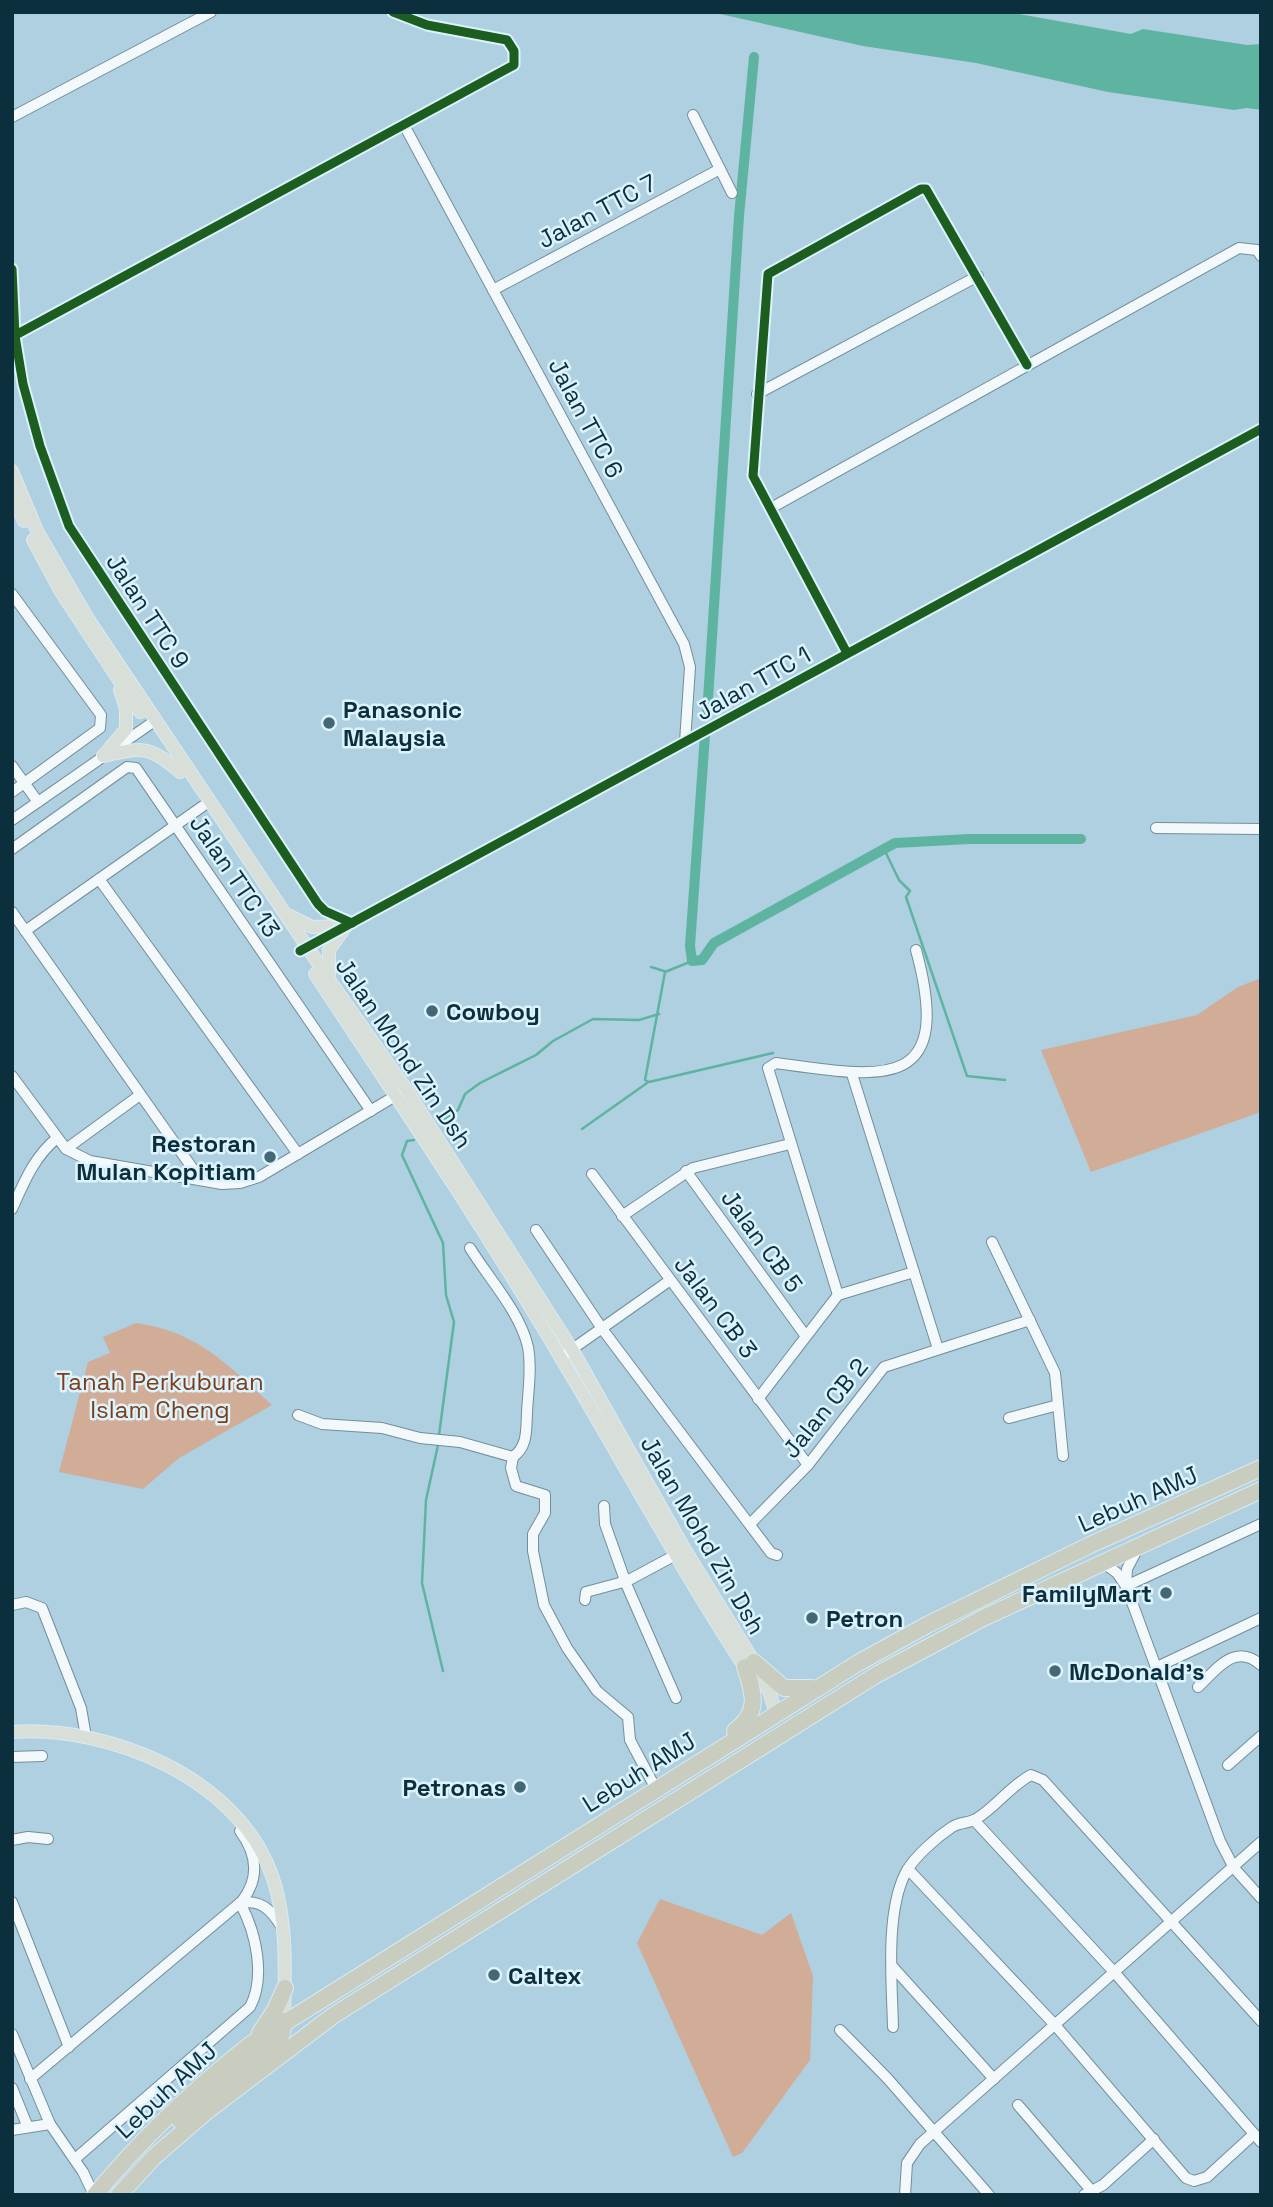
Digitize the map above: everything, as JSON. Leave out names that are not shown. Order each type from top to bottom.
[{"type":"highway","name":"Lebuh AMJ","points":[[94,2195],[138,2144],[233,2059],[284,2021],[776,1713],[927,1625],[1090,1545],[1261,1468]]},
{"type":"highway","name":"Lebuh AMJ","points":[[122,2191],[207,2111],[334,2015],[876,1675],[1102,1562],[1261,1490]]},
{"type":"highway","points":[[725,1770],[737,1755],[770,1732],[776,1713],[789,1716],[803,1713],[905,1652],[922,1650]]},
{"type":"highway","points":[[750,1665],[784,1688],[793,1690],[820,1686]]},
{"type":"highway","points":[[702,1760],[709,1750],[750,1717],[753,1692],[750,1665]]},
{"type":"highway","points":[[285,1988],[291,2000],[300,2004],[313,2003]]},
{"type":"highway","points":[[233,2059],[263,2030],[285,1988]]},
{"type":"highway","points":[[122,2191],[175,2126],[234,2074],[275,2044],[282,2034],[284,2021],[310,2023],[334,2015]]},
{"type":"main road","name":"Jalan Mohd Zin Dsh","points":[[12,471],[54,562],[180,772],[303,949],[573,1351],[680,1553]]},
{"type":"main road","name":"Jalan Mohd Zin Dsh","points":[[12,495],[61,592],[113,672],[152,722],[284,912],[303,949],[330,981],[400,1092],[750,1665],[776,1713]]},
{"type":"main road","points":[[103,756],[126,729],[127,721],[126,709],[113,672]]},
{"type":"main road","points":[[103,756],[147,749],[163,757],[180,772]]},
{"type":"main road","points":[[284,912],[312,927],[349,925]]},
{"type":"main road","points":[[330,981],[329,950],[349,925]]},
{"type":"main road","points":[[12,1732],[86,1737],[170,1768],[226,1806],[251,1834],[266,1860],[275,1887],[281,1926],[284,2021]]},
{"type":"street","points":[[12,117],[211,12]]},
{"type":"street","points":[[14,337],[514,65],[515,57],[507,40],[428,25],[393,12]]},
{"type":"street","points":[[693,115],[732,192]]},
{"type":"street","name":"Jalan TTC 6","points":[[404,125],[684,644],[690,667],[685,742]]},
{"type":"street","name":"Jalan TTC 7","points":[[493,290],[720,169]]},
{"type":"street","points":[[847,653],[753,476],[768,274],[921,189],[931,194],[1027,365]]},
{"type":"street","points":[[771,508],[1240,248],[1257,250],[1261,256]]},
{"type":"street","name":"Jalan TTC 9","points":[[12,269],[14,337],[23,384],[40,446],[69,526],[318,904],[349,925]]},
{"type":"street","points":[[757,394],[978,276]]},
{"type":"street","name":"Jalan TTC 1","points":[[303,949],[1261,429]]},
{"type":"street","points":[[12,594],[94,702],[100,715],[100,728],[12,792]]},
{"type":"street","points":[[12,820],[152,722]]},
{"type":"street","points":[[12,766],[38,802]]},
{"type":"street","name":"Jalan TTC 13","points":[[12,849],[127,767],[136,768],[371,1111]]},
{"type":"street","points":[[25,931],[203,806]]},
{"type":"street","points":[[1156,828],[1261,829]]},
{"type":"street","points":[[99,879],[298,1154]]},
{"type":"street","points":[[12,912],[200,1179]]},
{"type":"street","points":[[838,1295],[768,1068],[776,1063],[852,1074],[891,1070],[923,1048],[927,995],[916,950]]},
{"type":"street","points":[[852,1074],[938,1349]]},
{"type":"street","points":[[13,1079],[66,1149],[90,1161],[222,1184],[240,1183],[259,1177],[400,1092]]},
{"type":"street","points":[[66,1149],[141,1095]]},
{"type":"street","points":[[12,1209],[32,1166],[43,1149],[57,1138]]},
{"type":"street","points":[[622,1216],[686,1171],[790,1144]]},
{"type":"street","name":"Jalan CB 5","points":[[686,1171],[805,1335]]},
{"type":"street","name":"Jalan CB 3","points":[[592,1174],[808,1465]]},
{"type":"street","points":[[536,1230],[603,1330],[771,1553],[777,1555]]},
{"type":"street","points":[[992,1242],[1055,1373],[1063,1456]]},
{"type":"street","points":[[470,1248],[514,1314],[527,1345],[530,1361],[526,1437],[524,1448],[513,1457],[511,1468],[516,1486],[545,1495],[545,1513],[533,1534],[533,1551],[544,1605],[568,1648],[597,1691],[628,1717],[630,1740],[656,1789]]},
{"type":"street","points":[[758,1399],[838,1295],[914,1272]]},
{"type":"street","points":[[561,1357],[669,1281]]},
{"type":"street","name":"Jalan CB 2","points":[[750,1524],[808,1465],[877,1374],[891,1363],[1030,1320]]},
{"type":"street","points":[[1009,1418],[1058,1405]]},
{"type":"street","points":[[298,1415],[322,1424],[382,1428],[420,1438],[460,1442],[513,1457]]},
{"type":"street","points":[[604,1506],[605,1524],[676,1698]]},
{"type":"street","points":[[1126,1586],[1261,1524]]},
{"type":"street","points":[[1126,1586],[1127,1569],[1139,1545]]},
{"type":"street","points":[[585,1600],[586,1592],[627,1581],[680,1553]]},
{"type":"street","points":[[1102,1562],[1120,1576],[1126,1586],[1220,1841],[1234,1868],[1261,1898]]},
{"type":"street","points":[[12,1605],[26,1602],[42,1608],[80,1708],[86,1737]]},
{"type":"street","points":[[1157,1667],[1261,1618]]},
{"type":"street","points":[[1198,1687],[1228,1658],[1246,1655],[1261,1665]]},
{"type":"street","points":[[1228,1765],[1261,1736]]},
{"type":"street","points":[[12,1757],[42,1756]]},
{"type":"street","points":[[893,2027],[892,1966],[897,1905],[908,1869],[949,1829],[961,1822],[974,1820],[1027,1776],[1035,1775],[1261,2021]]},
{"type":"street","points":[[30,2079],[240,1903],[251,1886],[254,1860],[248,1841],[226,1806]]},
{"type":"street","points":[[908,1869],[1055,2025],[1186,2178],[1194,2181],[1207,2177],[1257,2138],[1115,1973],[974,1820]]},
{"type":"street","points":[[12,1840],[28,1837],[48,1839]]},
{"type":"street","points":[[905,2195],[908,2163],[920,2144],[1261,1842]]},
{"type":"street","points":[[12,1902],[69,2047]]},
{"type":"street","points":[[240,1903],[259,1903],[272,1912],[281,1926]]},
{"type":"street","points":[[75,2159],[250,2007],[257,1991],[258,1979],[251,1927],[240,1903]]},
{"type":"street","points":[[892,1966],[994,2079]]},
{"type":"street","points":[[840,2030],[989,2195]]},
{"type":"street","points":[[12,2034],[50,2124],[75,2159],[94,2195]]},
{"type":"street","points":[[12,2088],[27,2126]]},
{"type":"street","points":[[1018,2105],[1087,2192],[1103,2185],[1154,2139]]},
{"type":"street","points":[[12,2130],[50,2124]]},
{"type":"green space","points":[[1261,978],[1261,1112],[1091,1172],[1041,1050],[1197,1015],[1238,987]]},
{"type":"green space","name":"Tanah Perkuburan Islam Cheng","points":[[136,1323],[158,1327],[195,1342],[225,1363],[272,1405],[179,1458],[143,1489],[59,1472],[88,1362],[110,1353],[103,1337]]},
{"type":"green space","points":[[660,1899],[762,1935],[791,1913],[813,1976],[810,2060],[742,2153],[733,2157],[637,1943]]},
{"type":"shaded area","points":[[711,12],[1008,12],[1131,34],[1143,29],[1247,45],[1261,44],[1261,110],[1234,110],[1108,92],[976,63],[863,46]]},
{"type":"waterway","points":[[707,715],[739,216],[754,57]]},
{"type":"waterway","points":[[705,735],[690,946],[692,961],[702,960],[714,943],[895,843],[970,839],[1081,839]]},
{"type":"waterway","points":[[884,849],[899,880],[910,891],[906,897],[967,1076],[1005,1080]]},
{"type":"waterway","points":[[692,961],[665,972],[645,1080],[649,1082],[773,1053]]},
{"type":"waterway","points":[[651,967],[664,971]]},
{"type":"waterway","points":[[441,1121],[458,1110],[465,1094],[480,1083],[536,1055],[553,1041],[593,1019],[639,1020],[659,1014]]},
{"type":"waterway","points":[[582,1129],[647,1083]]},
{"type":"waterway","points":[[414,1140],[407,1141],[402,1155],[443,1243],[446,1295],[454,1322],[439,1435]]},
{"type":"waterway","points":[[438,1445],[426,1500],[422,1583],[443,1671]]},
{"type":"cycle path","points":[[12,337],[514,65],[514,51],[507,40],[427,25],[393,12]]},
{"type":"cycle path","points":[[847,653],[753,476],[768,274],[921,189],[926,189],[1027,365]]},
{"type":"cycle path","points":[[12,269],[15,336],[23,384],[40,446],[69,526],[318,904],[325,911],[352,923]]},
{"type":"cycle path","points":[[300,951],[1261,429]]},
{"type":"place","name":"Panasonic Malaysia","points":[[329,723]]},
{"type":"place","name":"Cowboy","points":[[432,1011]]},
{"type":"place","name":"Restoran Mulan Kopitiam","points":[[270,1157]]},
{"type":"place","name":"FamilyMart","points":[[1166,1593]]},
{"type":"place","name":"Petron","points":[[812,1618]]},
{"type":"place","name":"McDonald's","points":[[1055,1671]]},
{"type":"place","name":"Petronas","points":[[520,1787]]},
{"type":"place","name":"Caltex","points":[[494,1975]]}]
